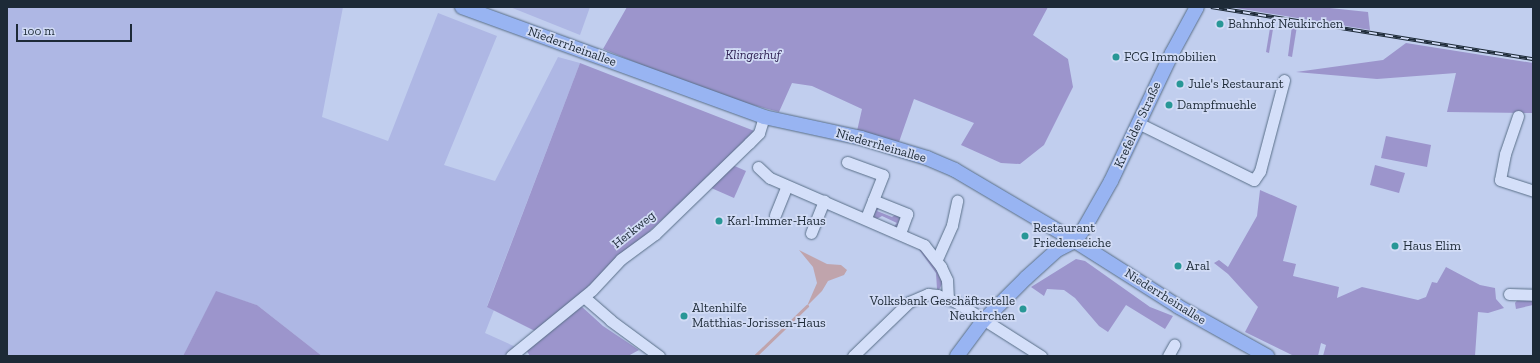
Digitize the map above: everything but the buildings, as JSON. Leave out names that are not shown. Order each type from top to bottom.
[{"type":"main road","name":"Niederrheinallee","points":[[462,7],[764,117],[861,138],[927,158],[955,170],[1075,240],[1179,306],[1267,356]]},
{"type":"main road","name":"Krefelder Straße","points":[[1075,240],[1108,187],[1138,123],[1197,7]]},
{"type":"main road","points":[[957,356],[984,321],[1057,250],[1075,240]]},
{"type":"street","points":[[1138,123],[1254,180],[1260,171],[1284,80]]},
{"type":"street","points":[[1518,116],[1505,154],[1500,180],[1533,191]]},
{"type":"street","name":"Herkweg","points":[[511,356],[584,297],[621,259],[655,234],[749,143],[758,133],[764,117]]},
{"type":"street","points":[[847,162],[883,175],[866,218]]},
{"type":"street","points":[[758,167],[770,178],[787,186],[866,218],[924,245],[937,259],[946,280],[948,298]]},
{"type":"street","points":[[775,215],[787,186]]},
{"type":"street","points":[[873,200],[908,214],[900,233]]},
{"type":"street","points":[[811,233],[824,201]]},
{"type":"street","points":[[937,259],[952,224],[957,201]]},
{"type":"street","points":[[853,356],[909,302],[928,294],[948,298],[1041,356]]},
{"type":"street","points":[[1509,294],[1533,295]]},
{"type":"street","points":[[584,297],[610,320],[659,356]]},
{"type":"street","points":[[1168,356],[1174,345]]},
{"type":"shaded area","points":[[7,7],[343,7],[322,117],[388,141],[438,13],[497,36],[444,165],[495,181],[558,57],[580,63],[487,306],[494,310],[485,333],[516,347],[503,356],[322,356],[257,305],[216,292],[183,356],[7,356]]},
{"type":"shaded area","points":[[510,7],[590,7],[580,35]]},
{"type":"shaded area","points":[[799,250],[827,264],[841,265],[847,270],[844,275],[828,281],[822,291],[807,306],[817,283],[813,267]]},
{"type":"green space","name":"Klingerhuf","points":[[627,7],[1048,7],[1033,35],[1068,59],[1073,87],[1044,145],[1020,164],[1001,163],[961,145],[974,123],[914,99],[899,142],[857,131],[862,109],[812,86],[792,83],[779,112],[712,94],[603,49]]},
{"type":"green space","points":[[1230,7],[1320,7],[1368,12],[1370,30]]},
{"type":"green space","points":[[1271,22],[1274,23],[1269,53],[1266,52]]},
{"type":"green space","points":[[1292,26],[1297,26],[1292,57],[1288,56]]},
{"type":"green space","points":[[1406,43],[1533,63],[1533,113],[1447,112],[1456,73],[1377,79],[1296,72],[1383,60]]},
{"type":"green space","points":[[580,63],[757,132],[586,290],[535,331],[487,307]]},
{"type":"green space","points":[[1386,136],[1431,145],[1427,167],[1381,158]]},
{"type":"green space","points":[[730,164],[746,171],[734,198],[709,187]]},
{"type":"green space","points":[[1375,165],[1405,173],[1399,193],[1370,185]]},
{"type":"green space","points":[[1260,190],[1297,206],[1283,261],[1296,264],[1293,276],[1339,287],[1337,298],[1362,287],[1418,300],[1426,297],[1432,282],[1437,283],[1446,267],[1480,285],[1495,288],[1496,299],[1504,308],[1488,313],[1478,312],[1475,356],[1323,356],[1326,345],[1321,343],[1318,356],[1294,356],[1245,332],[1258,307],[1228,274],[1214,263],[1219,260],[1228,267],[1257,216]]},
{"type":"green space","points":[[875,206],[881,206],[877,211],[892,217],[898,213],[902,219],[896,228],[892,228],[897,223],[882,216],[875,220],[872,219],[872,208]]},
{"type":"green space","points":[[915,244],[932,259],[943,282],[939,290],[937,289],[936,273]]},
{"type":"green space","points":[[1076,259],[1085,261],[1150,307],[1173,316],[1165,329],[1126,305],[1108,332],[1099,326],[1075,298],[1064,290],[1047,289],[1044,296],[1031,287]]},
{"type":"green space","points":[[216,291],[257,305],[322,356],[183,356]]},
{"type":"green space","points":[[1520,297],[1533,299],[1533,305],[1516,309],[1515,303]]},
{"type":"green space","points":[[581,306],[603,326],[639,350],[628,356],[530,356],[525,348]]},
{"type":"waterway","points":[[755,356],[807,306]]},
{"type":"railway","points":[[1211,7],[1533,59]]},
{"type":"place","name":"Bahnhof Neukirchen","points":[[1220,24]]},
{"type":"place","name":"FCG Immobilien","points":[[1116,57]]},
{"type":"place","name":"Jule's Restaurant","points":[[1180,84]]},
{"type":"place","name":"Dampfmuehle","points":[[1169,105]]},
{"type":"place","name":"Karl-Immer-Haus","points":[[719,221]]},
{"type":"place","name":"Restaurant Friedenseiche","points":[[1025,236]]},
{"type":"place","name":"Haus Elim","points":[[1395,246]]},
{"type":"place","name":"Aral","points":[[1178,266]]},
{"type":"place","name":"Volksbank Geschäftsstelle Neukirchen","points":[[1023,309]]},
{"type":"place","name":"Altenhilfe Matthias-Jorissen-Haus","points":[[684,316]]}]
